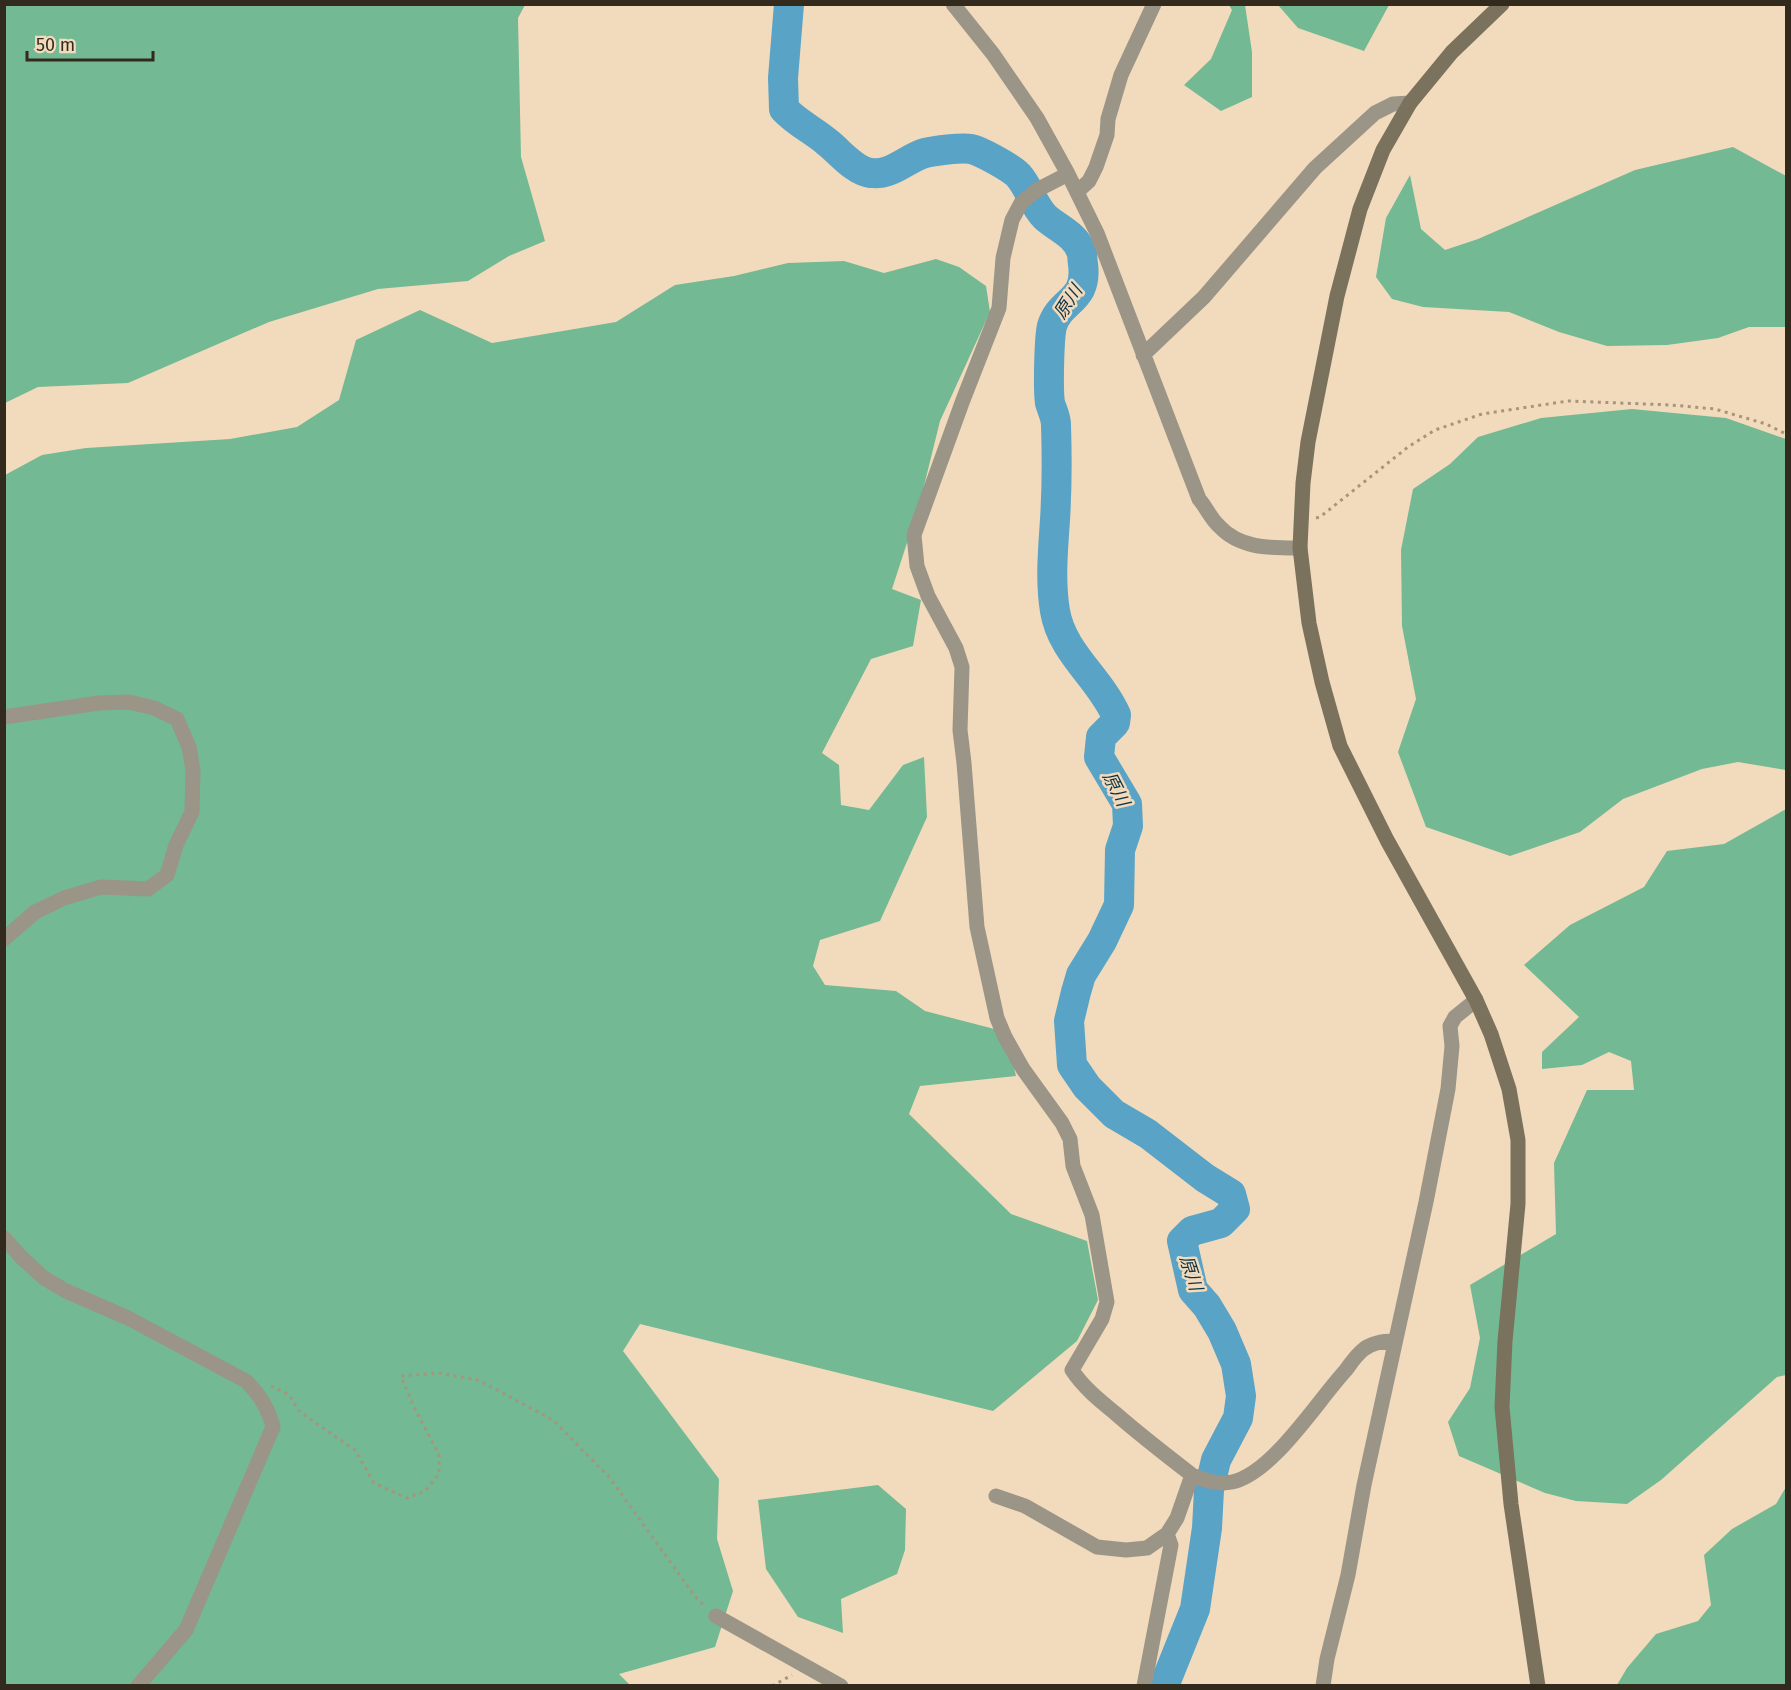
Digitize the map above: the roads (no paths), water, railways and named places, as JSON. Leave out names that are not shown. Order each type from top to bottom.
[{"type":"street","points":[[953,4],[1006,72],[1037,118],[1077,192],[1097,233],[1199,498],[1219,526],[1239,542],[1264,547],[1300,548]]},
{"type":"street","points":[[1077,192],[1089,181],[1096,167],[1107,135],[1108,119],[1121,75],[1154,4]]},
{"type":"street","points":[[1502,4],[1452,52],[1410,104],[1383,150],[1360,209],[1337,296],[1308,442],[1303,483],[1300,548],[1309,623],[1322,682],[1340,746],[1387,840],[1476,1000],[1495,1045],[1509,1089],[1518,1140],[1518,1204],[1505,1341],[1502,1407],[1511,1504],[1538,1686]]},
{"type":"street","points":[[1143,355],[1204,297],[1315,168],[1375,113],[1393,104],[1410,104]]},
{"type":"street","points":[[1068,174],[1037,190],[1021,204],[1012,220],[1003,258],[999,308],[959,409],[914,535],[917,566],[928,596],[956,648],[962,667],[960,730],[977,927],[997,1018],[1023,1069],[1062,1123],[1070,1139],[1073,1166],[1092,1215],[1107,1302],[1102,1319],[1072,1370],[1079,1381],[1143,1437],[1206,1480]]},
{"type":"street","points":[[4,717],[99,703],[129,702],[154,708],[177,720],[189,747],[193,770],[192,812],[176,845],[167,874],[148,888],[101,887],[64,898],[35,912],[4,939]]},
{"type":"street","points":[[1323,1686],[1448,1089],[1452,1046],[1450,1026],[1455,1017],[1476,1000]]},
{"type":"street","points":[[4,1238],[44,1278],[66,1291],[128,1318],[246,1381],[257,1392],[268,1409],[273,1427],[186,1630],[138,1686]]},
{"type":"street","points":[[996,1496],[1025,1506],[1097,1547],[1126,1550],[1148,1548],[1167,1534],[1177,1518],[1186,1486],[1206,1480],[1232,1482],[1247,1477],[1280,1450],[1327,1390],[1364,1349],[1382,1341],[1395,1341]]},
{"type":"street","points":[[1144,1686],[1171,1545],[1167,1534]]},
{"type":"street","points":[[716,1616],[841,1686]]},
{"type":"waterway","name":"原川","points":[[789,4],[783,78],[784,109],[789,114],[865,172],[885,172],[918,155],[929,152],[971,149],[982,153],[1018,175],[1045,217],[1075,240],[1082,254],[1081,286],[1056,317],[1050,341],[1049,396],[1056,422],[1057,448],[1052,565],[1053,600],[1065,640],[1109,701],[1116,715],[1115,723],[1101,737],[1099,757],[1127,804],[1128,826],[1120,850],[1119,905],[1102,941],[1081,975],[1069,1021],[1072,1065],[1087,1087],[1114,1114],[1148,1134],[1205,1178],[1231,1194],[1235,1209],[1221,1223],[1192,1231],[1182,1241],[1193,1290],[1207,1306],[1222,1331],[1236,1364],[1241,1396],[1238,1418],[1216,1460],[1209,1490],[1207,1528],[1195,1609],[1164,1686]]}]
